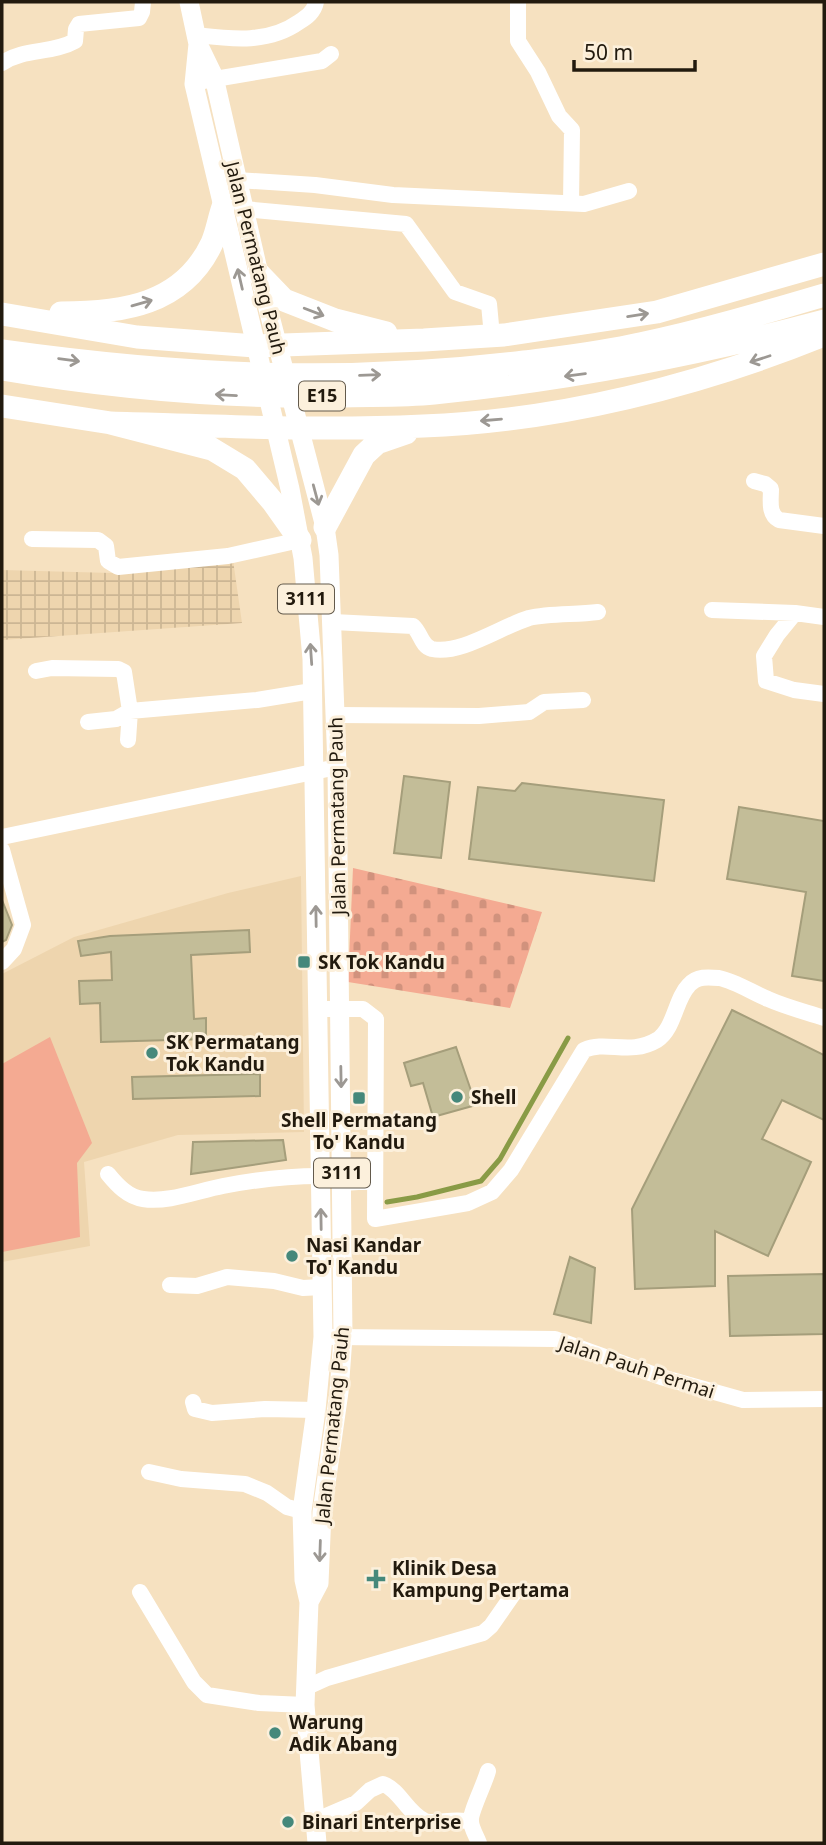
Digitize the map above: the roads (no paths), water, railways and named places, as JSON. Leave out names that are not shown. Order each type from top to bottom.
[{"type":"highway","points":[[2,313],[99,313],[149,303],[186,280],[233,208]]},
{"type":"highway","points":[[2,313],[137,337],[266,346],[492,336],[657,312],[824,264]]},
{"type":"highway","points":[[259,274],[284,300],[369,330],[424,340]]},
{"type":"highway","name":"E15","points":[[2,369],[63,380],[233,396],[432,393],[597,372],[640,354],[824,295]]},
{"type":"highway","name":"E15","points":[[2,351],[100,365],[233,375],[298,377],[427,373],[565,356],[640,354],[772,335],[824,321]]},
{"type":"highway","points":[[111,423],[300,428],[425,426],[503,419],[568,410],[644,393],[754,361],[824,335]]},
{"type":"highway","points":[[2,405],[111,423],[212,449],[246,469],[300,540]]},
{"type":"highway","points":[[325,527],[364,455],[377,443],[425,426]]},
{"type":"main road","name":"Jalan Permatang Pauh","points":[[189,2],[197,40],[214,77],[237,180],[233,208],[259,274],[277,428],[300,540],[308,618],[314,772],[322,1287],[333,1337],[339,1392],[322,1512],[319,1583],[309,1602]]},
{"type":"main road","name":"Jalan Permatang Pauh","points":[[197,40],[194,84],[233,208],[266,346],[300,428],[325,527],[333,622],[342,1183],[333,1337],[316,1410],[302,1511],[304,1580],[309,1602],[305,1697],[317,1843]]},
{"type":"street","points":[[2,63],[27,52],[65,47],[75,41],[79,24],[139,18],[142,2]]},
{"type":"street","points":[[197,40],[257,39],[290,29],[309,16],[316,2]]},
{"type":"street","points":[[518,2],[518,41],[538,72],[559,116],[572,130],[571,203]]},
{"type":"street","points":[[194,84],[214,77],[323,61],[331,54]]},
{"type":"street","points":[[237,180],[393,195],[584,204],[629,191]]},
{"type":"street","points":[[233,208],[406,224],[455,292],[489,304],[492,336]]},
{"type":"street","points":[[754,481],[771,489],[773,517],[824,526]]},
{"type":"street","points":[[32,539],[98,540],[106,546],[107,561],[118,567],[228,556],[300,540]]},
{"type":"street","points":[[712,610],[795,613],[824,617]]},
{"type":"street","points":[[333,622],[413,625],[429,649],[441,650],[474,642],[513,623],[531,618],[598,612]]},
{"type":"street","points":[[795,613],[764,656],[766,681],[794,690],[824,694]]},
{"type":"street","points":[[36,671],[52,668],[118,669],[124,672],[130,711],[128,740]]},
{"type":"street","points":[[88,722],[116,719],[130,711],[257,700],[312,691]]},
{"type":"street","points":[[335,715],[479,716],[529,712],[544,702],[583,700]]},
{"type":"street","points":[[2,837],[337,767]]},
{"type":"street","points":[[2,850],[23,925],[14,949],[2,962]]},
{"type":"street","points":[[317,1009],[363,1009],[376,1019],[374,1219],[468,1203],[492,1192],[511,1170],[584,1050],[594,1046],[618,1049],[642,1046],[659,1038],[669,1026],[687,986],[698,978],[721,978],[771,1000],[824,1018]]},
{"type":"street","points":[[108,1174],[119,1188],[139,1199],[157,1200],[226,1186],[320,1175]]},
{"type":"street","points":[[342,1183],[374,1181]]},
{"type":"street","points":[[170,1285],[197,1286],[227,1277],[322,1287]]},
{"type":"street","name":"Jalan Pauh Permai","points":[[333,1337],[555,1339],[661,1377],[743,1400],[824,1399]]},
{"type":"street","points":[[193,1402],[195,1409],[212,1413],[265,1409],[316,1410]]},
{"type":"street","points":[[149,1472],[181,1479],[245,1484],[267,1493],[287,1507],[302,1511]]},
{"type":"street","points":[[140,1592],[194,1682],[207,1695],[259,1703],[305,1697],[327,1678],[483,1633],[514,1593]]},
{"type":"street","points":[[479,1843],[471,1822],[472,1809],[481,1794],[488,1771]]},
{"type":"street","points":[[314,1821],[356,1803],[370,1790],[383,1784],[391,1787],[410,1810],[426,1821],[436,1823],[448,1819],[462,1819],[471,1822]]},
{"type":"waterway","points":[[387,1202],[481,1181],[500,1159],[568,1038]]},
{"type":"place","name":"SK Tok Kandu","points":[[304,962]]},
{"type":"place","name":"SK Permatang Tok Kandu","points":[[152,1053]]},
{"type":"place","name":"Shell","points":[[457,1097]]},
{"type":"place","name":"Shell Permatang To' Kandu","points":[[359,1098]]},
{"type":"place","name":"Nasi Kandar To' Kandu","points":[[292,1256]]},
{"type":"place","name":"Klinik Desa Kampung Pertama","points":[[376,1579]]},
{"type":"place","name":"Warung Adik Abang","points":[[275,1733]]},
{"type":"place","name":"Binari Enterprise","points":[[288,1822]]}]
